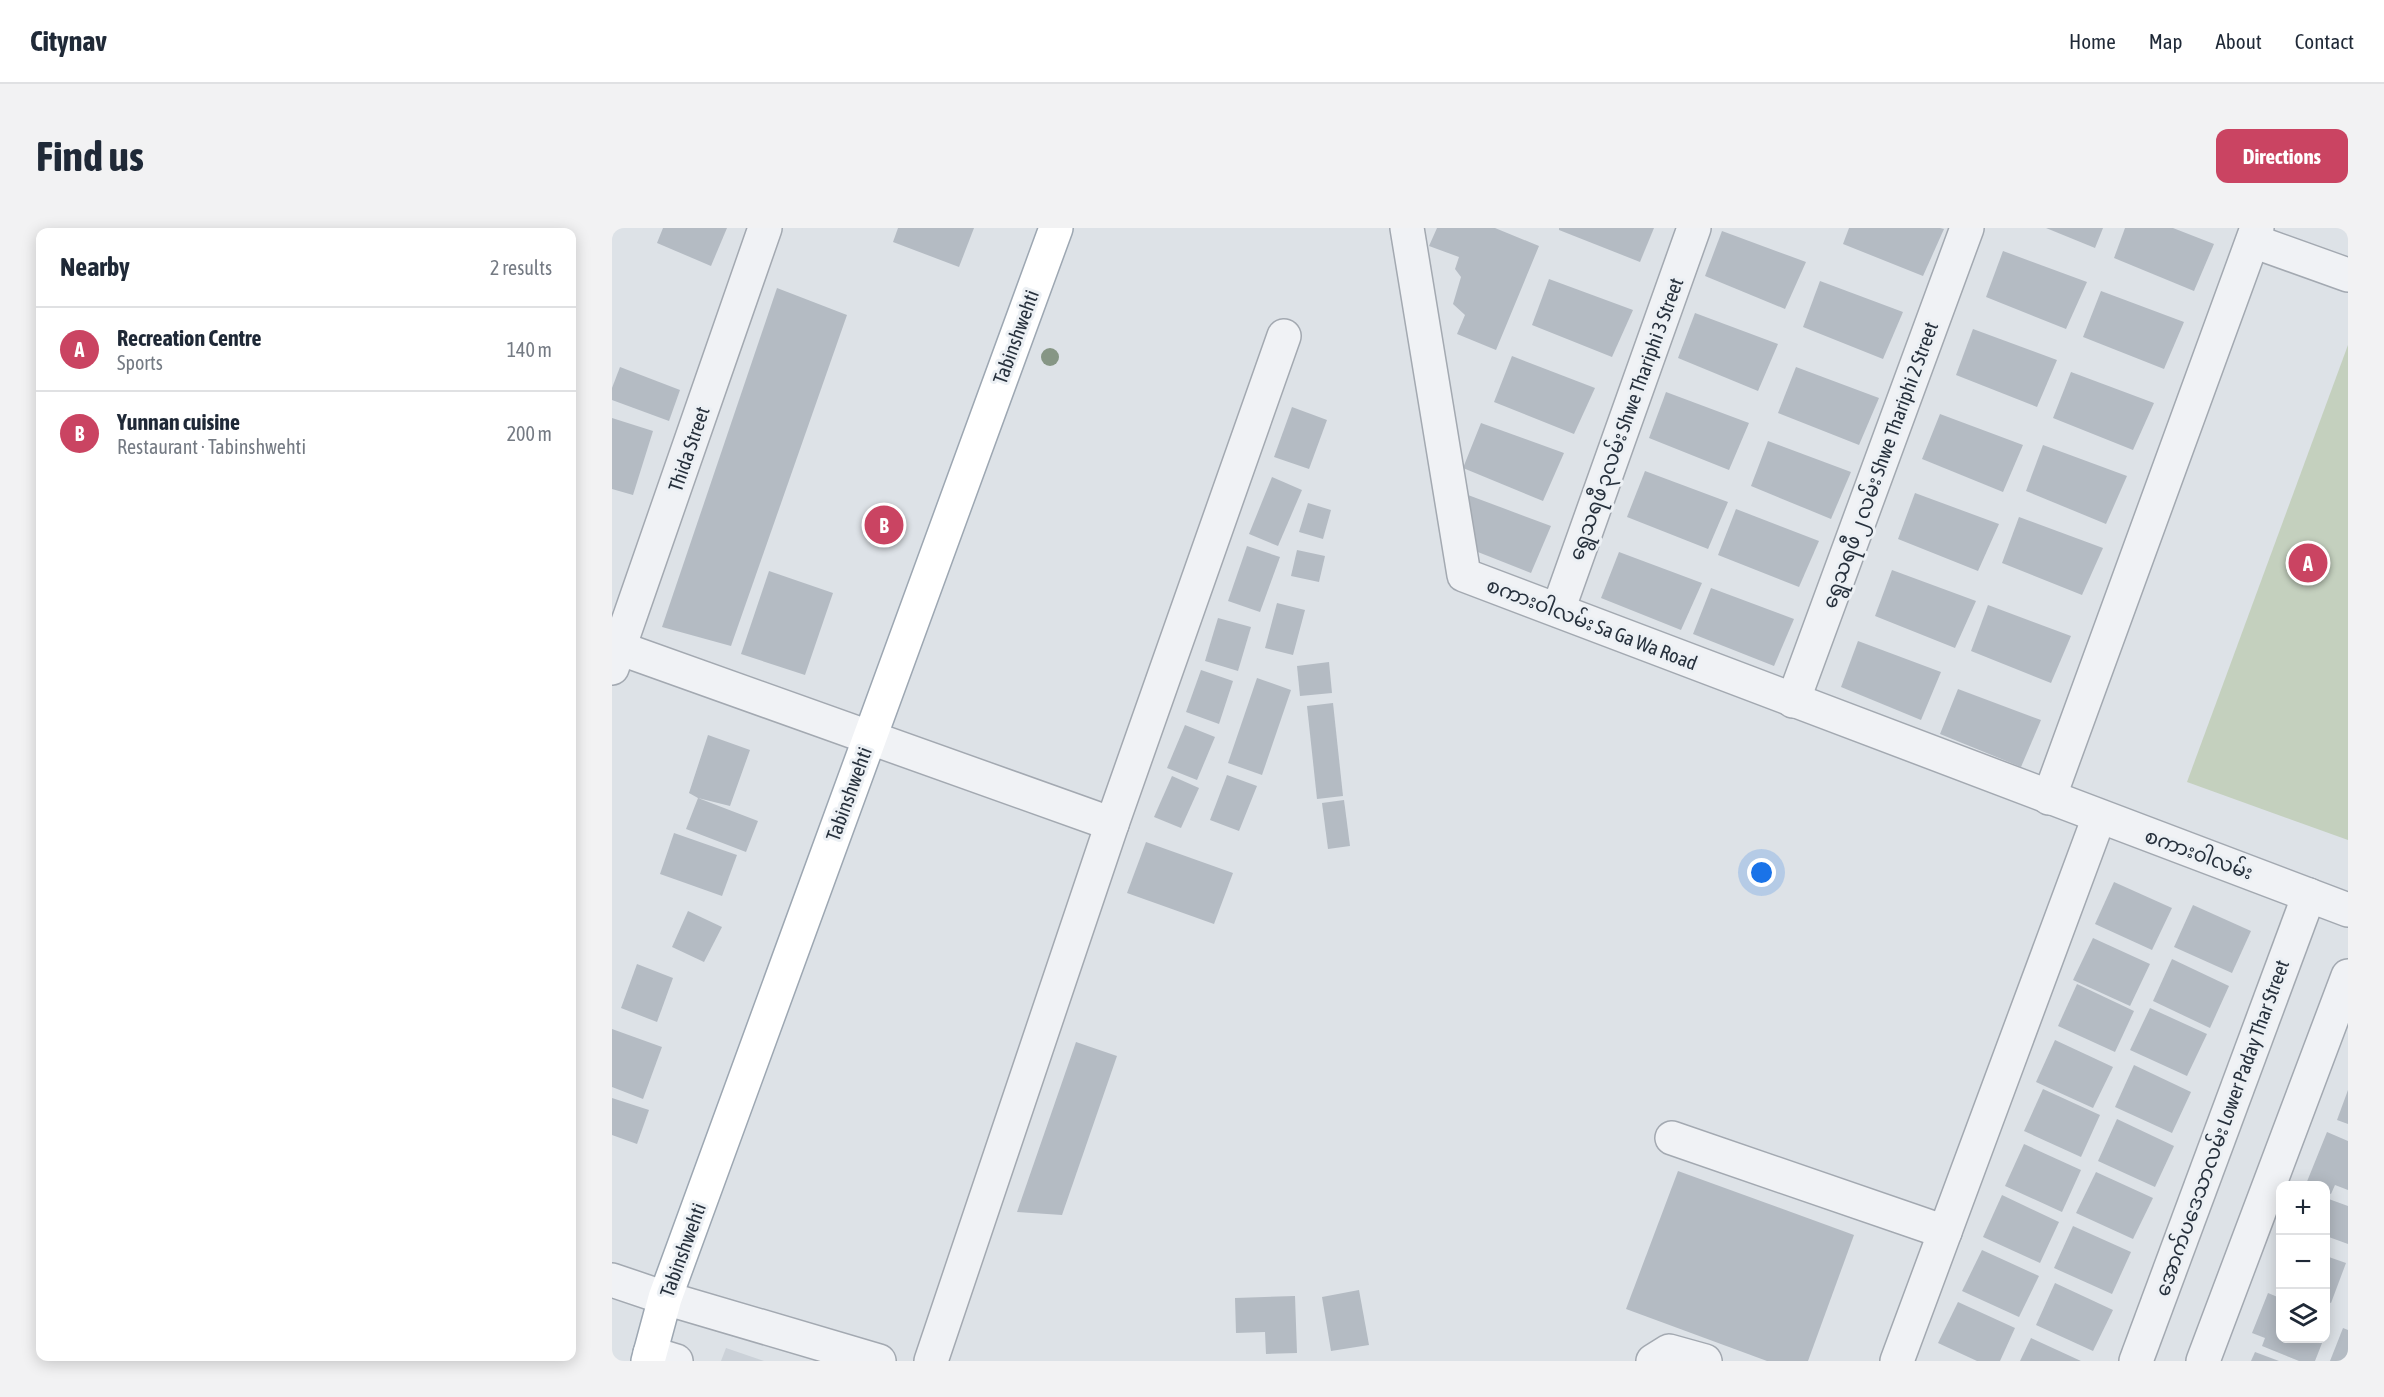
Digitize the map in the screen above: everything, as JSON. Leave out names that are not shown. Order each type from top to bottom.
[{"type":"main road","name":"Tabinshwehti","points":[[658,1358],[665,1298],[1056,228]]},
{"type":"street","name":"Thida Street","points":[[616,658],[765,228]]},
{"type":"street","name":"စကားဝါလမ်း Sa Ga Wa Road","points":[[1407,228],[1464,575],[2049,798]]},
{"type":"street","name":"ရွေသရဖီ ၃လမ်း Shwe Thariphi 3 Street","points":[[1558,610],[1694,228]]},
{"type":"street","name":"ရွေသရဖီ ၂ လမ်း Shwe Thariphi 2 Street","points":[[1793,701],[1967,228]]},
{"type":"street","points":[[2049,798],[2255,235],[2348,275]]},
{"type":"street","points":[[931,1361],[1112,824],[1284,336]]},
{"type":"street","points":[[616,658],[870,736],[1112,824]]},
{"type":"street","name":"စကား၀ါလမ်း","points":[[2049,798],[2348,910]]},
{"type":"street","points":[[1897,1361],[2100,817]]},
{"type":"street","name":"အောက်ပဒေသာလမ်း Lower Paday Thar Street","points":[[2136,1361],[2309,895]]},
{"type":"street","points":[[2203,1361],[2348,976]]},
{"type":"street","points":[[1672,1138],[1945,1232]]},
{"type":"street","points":[[612,1280],[665,1298],[879,1361]]},
{"type":"street","points":[[1653,1361],[1669,1351],[1705,1361]]},
{"type":"shaded area","points":[[726,1348],[764,1361],[721,1361]]},
{"type":"green space","points":[[2348,345],[2348,840],[2187,782]]},
{"type":"building","points":[[663,228],[727,228],[711,266],[657,243]]},
{"type":"building","points":[[898,228],[974,228],[959,267],[893,242]]},
{"type":"building","points":[[1437,228],[1495,228],[1539,246],[1496,350],[1457,334],[1465,315],[1453,304],[1461,277],[1455,269],[1459,257],[1429,246]]},
{"type":"building","points":[[1559,228],[1654,228],[1640,262],[1559,230]]},
{"type":"building","points":[[1849,228],[1944,229],[1923,276],[1843,244]]},
{"type":"building","points":[[2046,228],[2103,228],[2095,248]]},
{"type":"building","points":[[2125,228],[2173,228],[2214,244],[2194,291],[2114,258]]},
{"type":"building","points":[[1722,231],[1806,262],[1785,309],[1705,276]]},
{"type":"building","points":[[2003,251],[2087,282],[2066,329],[1986,297]]},
{"type":"building","points":[[1549,279],[1633,310],[1612,357],[1532,325]]},
{"type":"building","points":[[1820,281],[1903,312],[1883,359],[1803,327]]},
{"type":"building","points":[[777,288],[847,315],[731,646],[662,627]]},
{"type":"building","points":[[2101,291],[2184,322],[2164,369],[2083,337]]},
{"type":"building","points":[[1695,313],[1778,344],[1758,391],[1678,358]]},
{"type":"building","points":[[1973,329],[2057,360],[2037,407],[1956,375]]},
{"type":"building","points":[[1512,356],[1595,388],[1574,434],[1494,402]]},
{"type":"building","points":[[620,367],[680,390],[669,421],[612,400],[612,388]]},
{"type":"building","points":[[1796,367],[1879,398],[1859,445],[1778,413]]},
{"type":"building","points":[[2071,372],[2154,403],[2133,450],[2053,418]]},
{"type":"building","points":[[1666,392],[1749,423],[1729,470],[1649,438]]},
{"type":"building","points":[[1292,407],[1327,420],[1309,469],[1274,457]]},
{"type":"building","points":[[1940,414],[2023,445],[2003,492],[1922,459]]},
{"type":"building","points":[[612,418],[653,431],[633,495],[612,489]]},
{"type":"building","points":[[1481,423],[1564,453],[1543,501],[1463,468]]},
{"type":"building","points":[[1768,441],[1851,472],[1831,519],[1751,486]]},
{"type":"building","points":[[2043,445],[2127,476],[2106,524],[2026,491]]},
{"type":"building","points":[[1645,471],[1728,502],[1708,549],[1627,517]]},
{"type":"building","points":[[1272,477],[1302,490],[1278,546],[1249,534]]},
{"type":"building","points":[[1915,493],[1999,524],[1978,571],[1898,539]]},
{"type":"building","points":[[1468,495],[1551,526],[1531,573],[1450,541]]},
{"type":"building","points":[[1308,503],[1331,510],[1323,539],[1299,532]]},
{"type":"building","points":[[1736,509],[1819,541],[1799,587],[1718,555]]},
{"type":"building","points":[[2019,517],[2103,548],[2082,595],[2002,563]]},
{"type":"building","points":[[1247,546],[1280,557],[1260,612],[1228,601]]},
{"type":"building","points":[[1297,550],[1325,556],[1319,582],[1291,576]]},
{"type":"building","points":[[1619,552],[1702,583],[1681,630],[1601,598]]},
{"type":"building","points":[[1892,570],[1976,601],[1955,648],[1875,616]]},
{"type":"building","points":[[769,571],[833,593],[805,675],[741,654]]},
{"type":"building","points":[[1711,588],[1794,619],[1774,666],[1693,634]]},
{"type":"building","points":[[1277,603],[1305,610],[1293,655],[1265,648]]},
{"type":"building","points":[[1988,605],[2071,636],[2051,683],[1971,651]]},
{"type":"building","points":[[1218,618],[1251,627],[1238,671],[1205,661]]},
{"type":"building","points":[[1858,641],[1941,672],[1921,720],[1841,687]]},
{"type":"building","points":[[1329,662],[1332,693],[1300,696],[1297,666]]},
{"type":"building","points":[[1201,670],[1233,681],[1219,724],[1186,712]]},
{"type":"building","points":[[1257,678],[1291,690],[1262,775],[1228,763]]},
{"type":"building","points":[[1958,689],[2041,720],[2021,767],[1940,734]]},
{"type":"building","points":[[1333,703],[1343,796],[1317,799],[1307,706]]},
{"type":"building","points":[[1185,725],[1215,737],[1197,780],[1167,768]]},
{"type":"building","points":[[708,735],[750,750],[730,806],[698,798],[689,793]]},
{"type":"building","points":[[1227,775],[1257,786],[1239,831],[1210,820]]},
{"type":"building","points":[[1172,776],[1199,788],[1181,828],[1154,817]]},
{"type":"building","points":[[698,798],[758,821],[746,852],[686,829]]},
{"type":"building","points":[[1344,800],[1350,846],[1328,849],[1322,803]]},
{"type":"building","points":[[674,833],[737,855],[722,896],[660,874]]},
{"type":"building","points":[[1146,842],[1233,873],[1214,924],[1127,893]]},
{"type":"building","points":[[2114,882],[2172,908],[2152,950],[2095,924]]},
{"type":"building","points":[[2193,905],[2251,931],[2232,973],[2174,947]]},
{"type":"building","points":[[688,911],[722,927],[704,962],[672,947]]},
{"type":"building","points":[[2093,938],[2150,964],[2130,1006],[2073,980]]},
{"type":"building","points":[[2172,959],[2229,986],[2210,1028],[2153,1001]]},
{"type":"building","points":[[637,964],[673,978],[657,1022],[621,1008]]},
{"type":"building","points":[[2077,984],[2134,1011],[2115,1052],[2058,1026]]},
{"type":"building","points":[[2150,1008],[2207,1034],[2187,1076],[2130,1050]]},
{"type":"building","points":[[612,1029],[662,1047],[643,1099],[612,1087]]},
{"type":"building","points":[[2055,1040],[2113,1067],[2093,1108],[2036,1082]]},
{"type":"building","points":[[1076,1042],[1117,1056],[1062,1215],[1017,1212]]},
{"type":"building","points":[[2134,1065],[2191,1092],[2172,1133],[2115,1107]]},
{"type":"building","points":[[2043,1089],[2100,1115],[2081,1157],[2024,1131]]},
{"type":"building","points":[[2348,1090],[2348,1124],[2337,1120]]},
{"type":"building","points":[[612,1098],[649,1110],[637,1144],[612,1135]]},
{"type":"building","points":[[2117,1119],[2174,1146],[2155,1187],[2098,1161]]},
{"type":"building","points":[[2327,1132],[2348,1141],[2348,1190],[2335,1185],[2331,1194],[2330,1181],[2307,1181]]},
{"type":"building","points":[[2024,1144],[2081,1170],[2062,1212],[2005,1186]]},
{"type":"building","points":[[1678,1171],[1854,1235],[1808,1361],[1767,1361],[1626,1309]]},
{"type":"building","points":[[2096,1172],[2153,1198],[2133,1239],[2076,1213]]},
{"type":"building","points":[[2002,1195],[2059,1222],[2040,1263],[1983,1237]]},
{"type":"building","points":[[2330,1199],[2348,1206],[2348,1244],[2330,1237]]},
{"type":"building","points":[[2073,1226],[2131,1252],[2112,1294],[2054,1268]]},
{"type":"building","points":[[1982,1250],[2039,1276],[2019,1317],[1962,1291]]},
{"type":"building","points":[[2330,1257],[2346,1263],[2330,1303]]},
{"type":"building","points":[[2055,1283],[2113,1310],[2093,1351],[2036,1325]]},
{"type":"building","points":[[1359,1290],[1369,1345],[1331,1351],[1322,1297]]},
{"type":"building","points":[[2268,1293],[2276,1296],[2276,1343],[2322,1343],[2315,1361],[2299,1361],[2262,1346],[2265,1338],[2252,1333]]},
{"type":"building","points":[[1295,1296],[1297,1353],[1266,1354],[1265,1332],[1236,1333],[1235,1298]]},
{"type":"building","points":[[1958,1302],[2015,1328],[2000,1361],[1977,1361],[1938,1343]]},
{"type":"building","points":[[2343,1328],[2348,1330],[2348,1361],[2330,1361]]},
{"type":"building","points":[[2031,1338],[2081,1361],[2020,1361]]},
{"type":"building","points":[[2255,1352],[2279,1361],[2251,1361]]},
{"type":"place","name":"Yunnan cuisine","points":[[884,525]]},
{"type":"place","name":"Recreation Centre","points":[[2308,563]]}]
